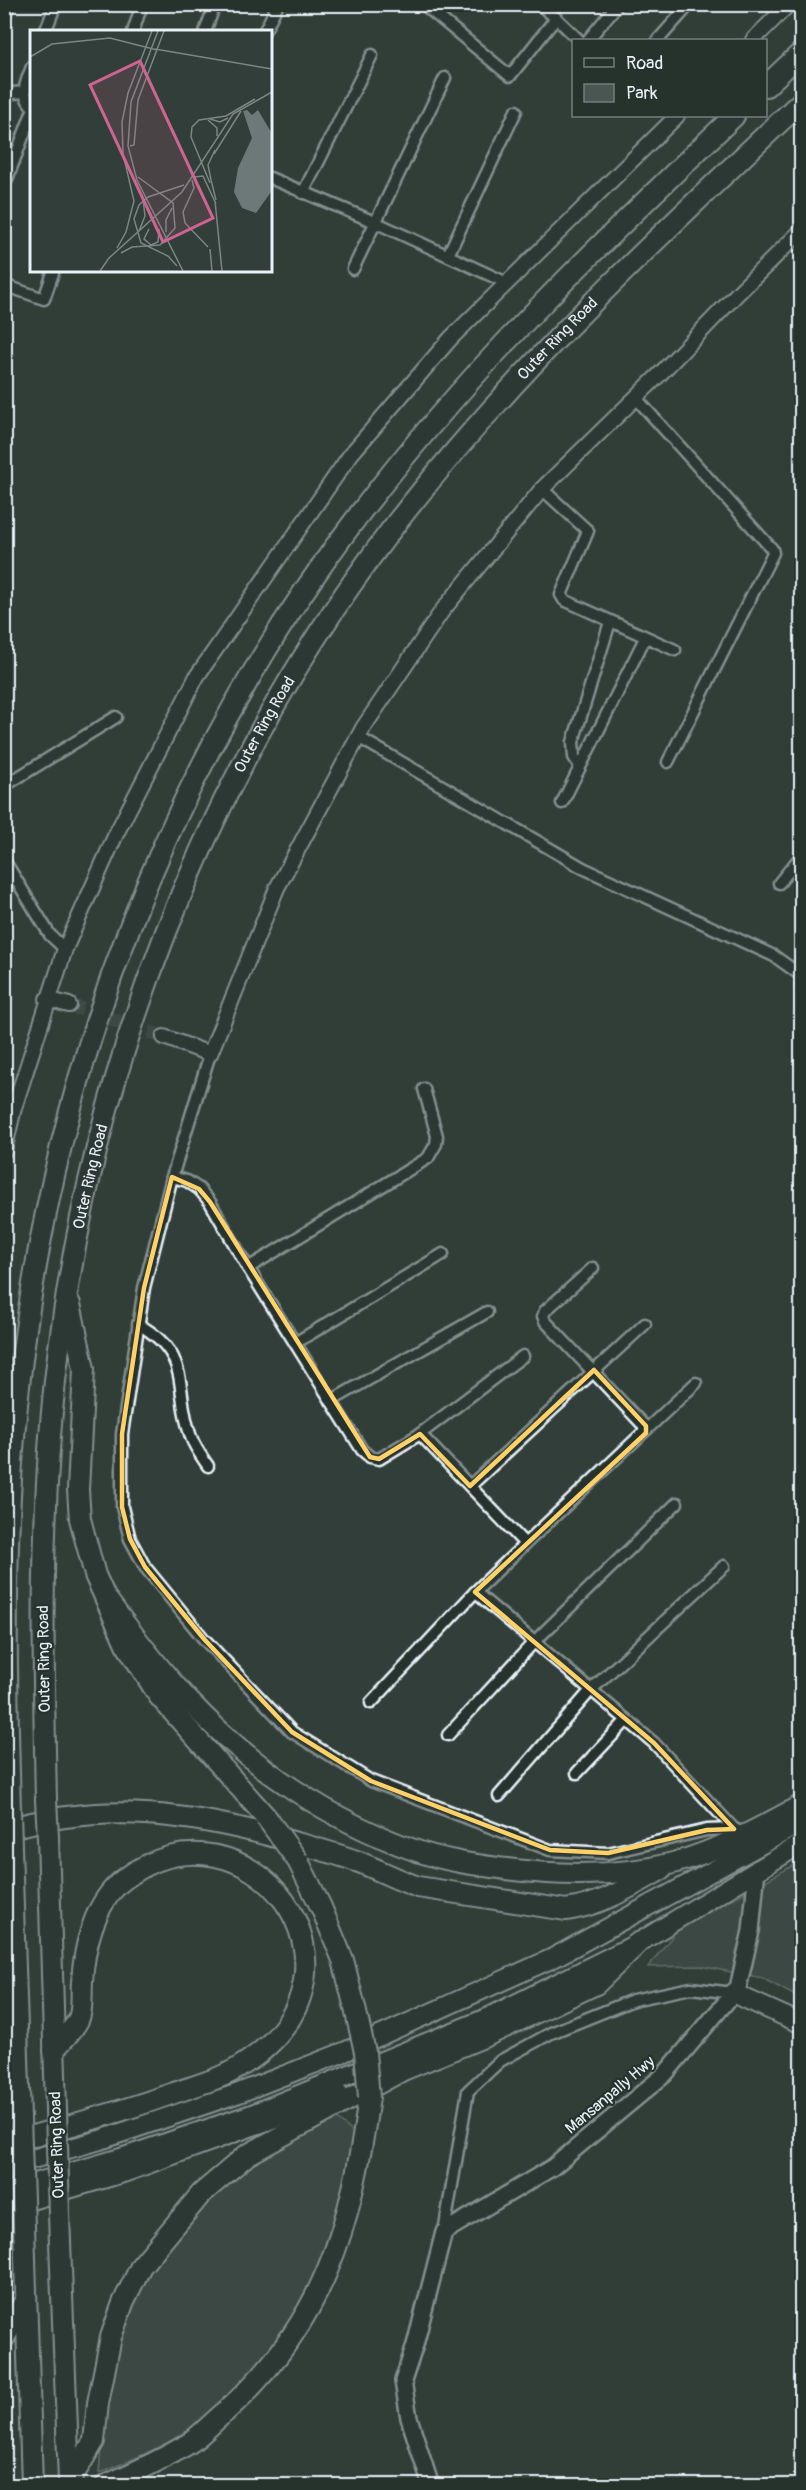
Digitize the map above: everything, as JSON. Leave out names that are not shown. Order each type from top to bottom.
[{"type":"highway","points":[[767,84],[801,52]]},
{"type":"highway","name":"Outer Ring Road","points":[[69,2484],[46,1800],[43,1651],[44,1534],[51,1418],[67,1291],[86,1192],[116,1076],[146,986],[205,841],[269,717],[310,649],[390,531],[486,416],[578,317],[801,101]]},
{"type":"highway","points":[[32,2486],[7,1815],[9,1532],[17,1396],[32,1286],[56,1161],[82,1066],[116,963],[172,826],[209,752],[279,630],[335,547],[405,456],[482,367],[552,292],[733,117]]},
{"type":"highway","points":[[67,1291],[84,1369],[78,1490],[80,1519],[95,1575],[121,1634],[144,1660],[278,1779],[339,1816],[419,1851],[467,1863],[546,1873],[617,1872],[674,1863]]},
{"type":"highway","points":[[105,2486],[191,2441],[252,2388],[303,2320],[329,2270],[350,2209],[362,2153],[369,2097],[364,2052],[343,1960],[298,1861],[266,1817],[159,1696],[144,1660]]},
{"type":"highway","points":[[8,1838],[79,1814],[170,1815],[240,1826],[352,1860],[418,1887],[567,1910],[603,1902],[674,1863],[801,1805]]},
{"type":"highway","points":[[4,2144],[123,2111],[219,2077],[241,2066],[264,2049],[281,2032],[304,1988],[307,1963],[302,1936],[293,1913],[276,1888],[252,1869],[224,1858],[200,1854],[189,1855],[168,1858],[141,1868],[121,1881],[105,1902],[90,1932],[82,1965],[80,2018],[54,2050]]},
{"type":"highway","points":[[4,2207],[123,2172],[403,2070],[486,2036],[596,1984],[639,1943]]},
{"type":"highway","points":[[69,2484],[94,2441],[98,2403],[111,2337],[123,2303],[141,2266],[173,2225],[201,2194],[247,2155],[403,2070]]},
{"type":"highway","points":[[4,2338],[26,2299]]},
{"type":"main road","points":[[4,2167],[111,2137],[239,2093],[344,2052],[553,1958],[801,1822]]},
{"type":"main road","points":[[4,2192],[121,2158],[252,2114],[487,2018],[639,1943],[758,1868],[798,1846]]},
{"type":"main road","name":"Mansanpally Hwy","points":[[444,2232],[553,2167],[665,2073],[738,1988],[751,1932],[758,1868]]},
{"type":"main road","points":[[734,1993],[801,2024]]},
{"type":"main road","points":[[344,2052],[352,2074]]},
{"type":"main road","points":[[430,2486],[409,2418],[403,2381],[415,2345],[444,2232]]},
{"type":"street","points":[[4,18],[9,4]]},
{"type":"street","points":[[46,30],[56,4]]},
{"type":"street","points":[[134,30],[141,4]]},
{"type":"street","points":[[206,30],[215,4]]},
{"type":"street","points":[[265,30],[278,4]]},
{"type":"street","points":[[423,4],[510,76],[556,18]]},
{"type":"street","points":[[539,4],[578,39]]},
{"type":"street","points":[[589,39],[618,4]]},
{"type":"street","points":[[659,39],[690,4]]},
{"type":"street","points":[[754,39],[789,4]]},
{"type":"street","points":[[303,193],[372,55]]},
{"type":"street","points":[[30,72],[24,92],[30,102]]},
{"type":"street","points":[[353,269],[445,78]]},
{"type":"street","points":[[4,94],[24,92]]},
{"type":"street","points":[[447,255],[516,111]]},
{"type":"street","points":[[4,1150],[14,1108],[47,999],[65,949],[116,834],[197,676],[351,454],[452,338],[676,117]]},
{"type":"street","points":[[4,188],[30,118]]},
{"type":"street","points":[[272,179],[377,223],[507,283]]},
{"type":"street","points":[[740,1831],[707,1830],[608,1853],[550,1850],[371,1781],[292,1732],[204,1639],[145,1567],[130,1539],[122,1507],[122,1434],[144,1288],[172,1177],[210,1054],[277,888],[358,737],[442,611],[542,489],[636,398],[801,230]]},
{"type":"street","points":[[4,285],[44,299],[53,272]]},
{"type":"street","points":[[636,398],[772,549],[773,553],[668,762]]},
{"type":"street","points":[[542,489],[588,531],[561,595],[564,600],[675,650]]},
{"type":"street","points":[[580,766],[574,757],[573,742],[610,622]]},
{"type":"street","points":[[562,803],[645,638]]},
{"type":"street","points":[[4,786],[116,717]]},
{"type":"street","points":[[358,737],[583,868],[774,956],[801,976]]},
{"type":"street","points":[[779,883],[801,855]]},
{"type":"street","points":[[4,860],[50,935],[65,949]]},
{"type":"street","points":[[47,999],[69,1005]]},
{"type":"street","points":[[164,1037],[210,1054]]},
{"type":"street","points":[[248,1268],[428,1158],[436,1144],[437,1136],[424,1089]]},
{"type":"street","points":[[172,1177],[187,1181],[199,1189],[210,1202],[248,1268],[331,1401],[362,1450],[370,1457],[378,1459],[420,1434],[523,1356]]},
{"type":"street","points":[[295,1343],[443,1254]]},
{"type":"street","points":[[593,1268],[545,1311],[543,1316],[545,1321],[594,1370],[647,1429]]},
{"type":"street","points":[[331,1401],[487,1312]]},
{"type":"street","points":[[138,1324],[156,1334],[172,1353],[181,1376],[184,1407],[191,1437],[208,1466]]},
{"type":"street","points":[[470,1486],[645,1324]]},
{"type":"street","points":[[371,1703],[475,1592],[696,1383]]},
{"type":"street","points":[[420,1434],[525,1544]]},
{"type":"street","points":[[448,1735],[534,1642],[677,1503]]},
{"type":"street","points":[[499,1796],[591,1690],[723,1566]]},
{"type":"street","points":[[475,1592],[654,1743],[740,1831]]},
{"type":"street","points":[[577,1773],[626,1721]]},
{"type":"street","points":[[444,2232],[468,2091],[500,2061],[551,2033],[633,2000],[691,1988],[734,1993]]},
{"type":"highlighted area","points":[[172,1177],[199,1189],[210,1202],[370,1457],[379,1459],[420,1434],[470,1486],[594,1370],[646,1426],[646,1433],[475,1592],[654,1743],[734,1829],[707,1830],[608,1853],[550,1850],[371,1781],[292,1732],[204,1639],[145,1567],[130,1539],[122,1507],[122,1434],[144,1288]]},
{"type":"green space","points":[[801,1861],[801,1999],[762,1978],[700,1966],[648,1967],[677,1930]]},
{"type":"green space","points":[[331,2114],[353,2132],[346,2177],[335,2221],[319,2265],[299,2306],[274,2346],[245,2381],[212,2413],[165,2444],[99,2473],[103,2428],[119,2346],[150,2272],[173,2238],[200,2205],[234,2174]]},
{"type":"tunnel","points":[[69,1005],[164,1037]]}]
